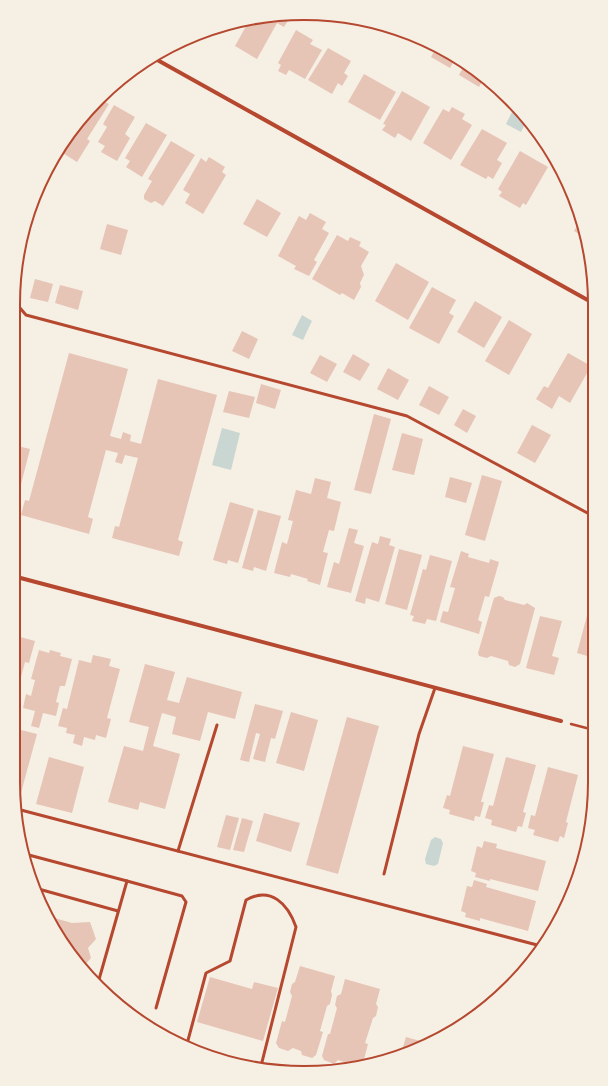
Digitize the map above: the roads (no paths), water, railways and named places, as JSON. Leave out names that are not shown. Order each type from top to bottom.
[{"type":"street","points":[[158,60],[588,300]]},
{"type":"street","points":[[20,578],[561,721]]},
{"type":"lane","points":[[20,308],[26,315],[407,416],[588,513]]},
{"type":"lane","points":[[384,874],[419,734],[435,688]]},
{"type":"lane","points":[[178,851],[217,725]]},
{"type":"lane","points":[[21,810],[536,945]]},
{"type":"lane","points":[[30,855],[182,896],[186,902],[156,1008]]},
{"type":"lane","points":[[99,979],[127,881]]},
{"type":"lane","points":[[42,890],[118,911]]},
{"type":"lane","points":[[188,1041],[206,973],[230,961],[246,900],[255,895],[268,895],[280,900],[292,915],[296,927],[262,1063]]}]
